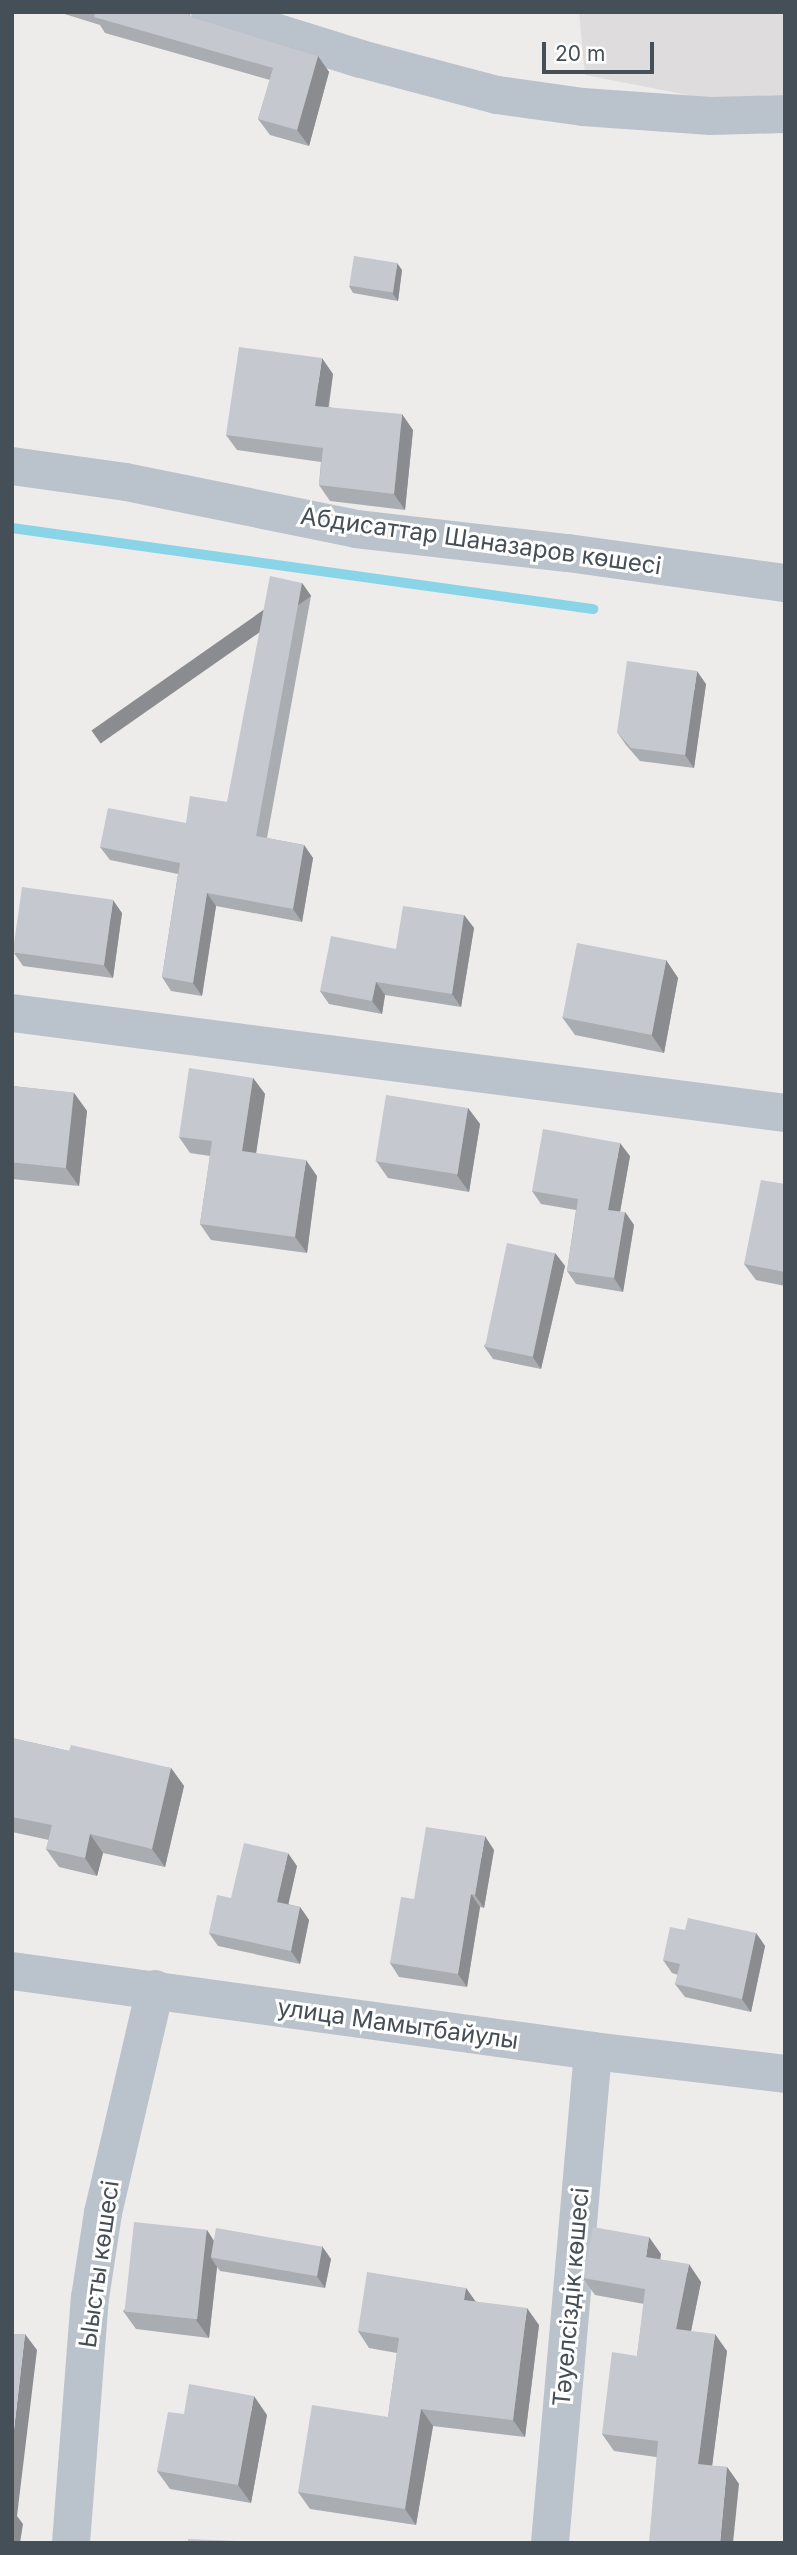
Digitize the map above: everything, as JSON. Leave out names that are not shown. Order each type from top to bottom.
[{"type":"street","points":[[209,12],[361,59],[497,95],[583,107],[711,116],[785,114]]},
{"type":"street","name":"Абдисаттар Шаназаров көшесі","points":[[12,466],[126,482],[356,529],[568,553],[785,583]]},
{"type":"street","points":[[12,1013],[785,1113]]},
{"type":"street","name":"улица Мамытбайулы","points":[[12,1971],[593,2051],[785,2074]]},
{"type":"street","name":"Ыысты көшесі","points":[[71,2543],[90,2298],[99,2237],[155,1989]]},
{"type":"street","name":"Тәуелсіздік көшесі","points":[[550,2543],[593,2051]]},
{"type":"shaded area","points":[[579,12],[785,12],[785,95],[703,98],[585,75]]},
{"type":"building","points":[[95,12],[185,12],[192,17],[318,56],[297,130],[258,119],[273,68],[94,17]]},
{"type":"building","points":[[354,256],[397,263],[393,293],[349,286]]},
{"type":"building","points":[[239,347],[322,358],[315,406],[402,414],[394,494],[319,485],[323,448],[226,435]]},
{"type":"building","points":[[270,576],[302,583],[256,836],[304,845],[293,909],[207,893],[193,983],[162,977],[180,863],[100,847],[108,808],[186,823],[190,796],[227,802]]},
{"type":"building","points":[[627,661],[697,671],[685,755],[631,748],[617,732]]},
{"type":"building","points":[[22,887],[113,900],[104,965],[13,952]]},
{"type":"building","points":[[403,906],[464,915],[452,994],[376,982],[372,1001],[320,991],[331,936],[396,949]]},
{"type":"building","points":[[577,943],[666,960],[652,1035],[562,1018]]},
{"type":"building","points":[[189,1068],[253,1078],[242,1151],[306,1160],[295,1237],[200,1224],[212,1141],[179,1137]]},
{"type":"building","points":[[12,1086],[74,1092],[66,1168],[12,1162]]},
{"type":"building","points":[[386,1095],[468,1108],[457,1174],[376,1161]]},
{"type":"building","points":[[543,1129],[620,1143],[608,1210],[625,1212],[614,1278],[567,1271],[578,1199],[532,1191]]},
{"type":"building","points":[[761,1180],[785,1184],[785,1272],[744,1264]]},
{"type":"building","points":[[507,1243],[555,1253],[533,1357],[485,1347]]},
{"type":"building","points":[[12,1738],[69,1751],[71,1745],[171,1768],[152,1849],[90,1834],[85,1858],[46,1849],[52,1825],[12,1817]]},
{"type":"building","points":[[426,1827],[485,1836],[475,1895],[471,1894],[458,1974],[390,1963],[401,1897],[414,1899]]},
{"type":"building","points":[[244,1843],[288,1853],[277,1902],[300,1907],[291,1951],[209,1933],[217,1895],[231,1898]]},
{"type":"building","points":[[688,1918],[756,1933],[742,1999],[675,1984],[680,1964],[663,1960],[670,1927],[685,1930]]},
{"type":"building","points":[[134,2222],[207,2230],[197,2319],[125,2312]]},
{"type":"building","points":[[593,2227],[649,2237],[646,2257],[689,2264],[676,2329],[715,2334],[698,2464],[727,2467],[720,2543],[649,2543],[658,2441],[602,2434],[612,2352],[637,2356],[645,2289],[583,2278]]},
{"type":"building","points":[[216,2228],[322,2247],[317,2276],[211,2258]]},
{"type":"building","points":[[367,2272],[466,2288],[464,2300],[527,2308],[513,2420],[421,2409],[405,2509],[298,2492],[312,2405],[388,2417],[399,2338],[358,2331]]},
{"type":"building","points":[[12,2334],[25,2334],[12,2447]]},
{"type":"building","points":[[189,2384],[254,2396],[238,2485],[157,2471],[168,2412],[184,2414]]},
{"type":"building","points":[[188,2539],[264,2542],[264,2543],[188,2543]]},
{"type":"waterway","points":[[12,528],[593,609]]}]
